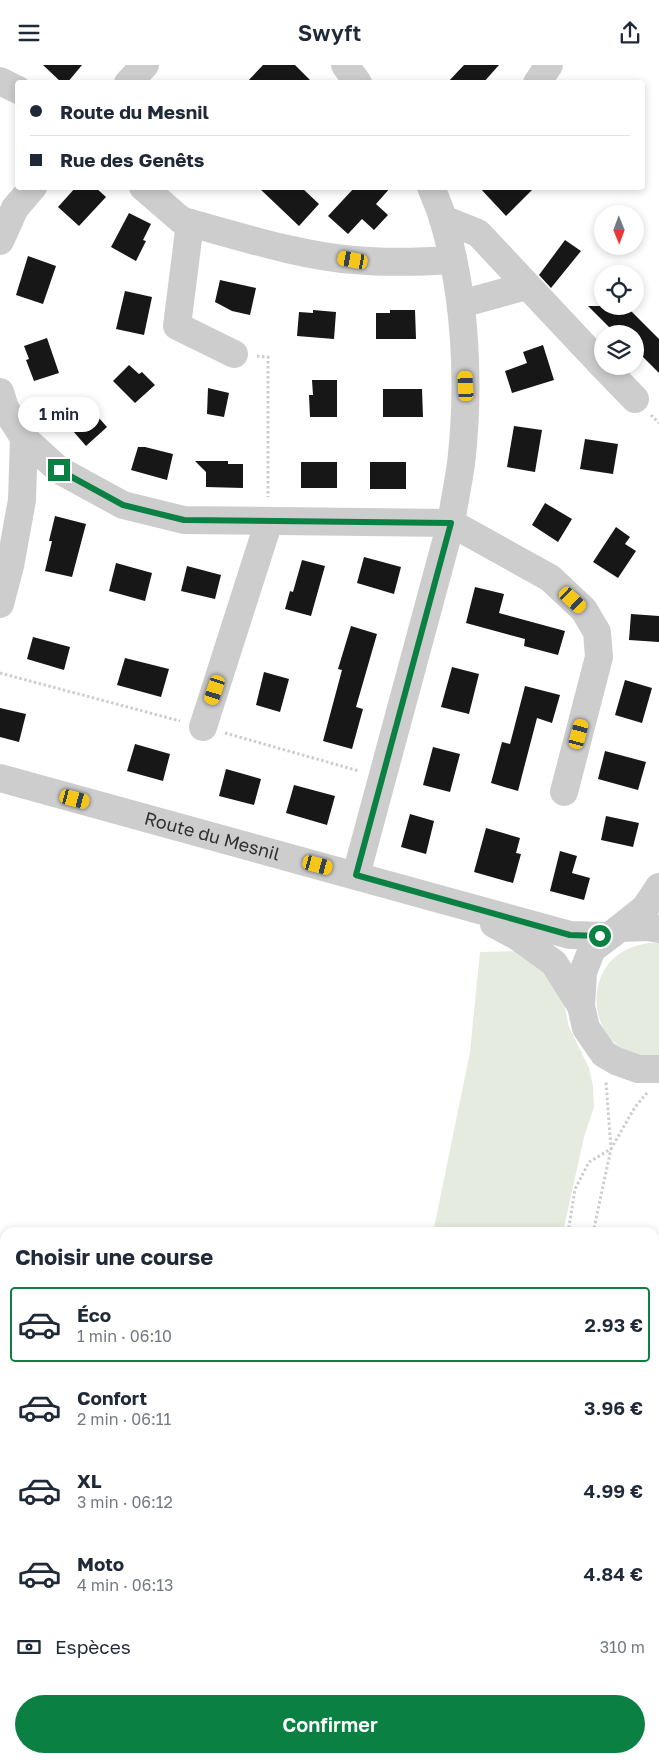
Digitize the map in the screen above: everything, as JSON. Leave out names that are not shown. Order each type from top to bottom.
[{"type":"street","points":[[131,80],[145,65]]},
{"type":"street","points":[[345,65],[356,80]]},
{"type":"street","points":[[539,80],[549,65]]},
{"type":"street","points":[[0,81],[15,88]]},
{"type":"street","points":[[0,241],[15,208],[30,190]]},
{"type":"street","points":[[147,190],[181,219],[190,223],[294,250],[353,260],[453,260]]},
{"type":"street","points":[[356,875],[451,523],[461,464],[466,386],[461,304],[443,219],[432,190]]},
{"type":"street","points":[[443,219],[478,233],[526,287],[594,357]]},
{"type":"street","points":[[190,223],[177,326],[234,354]]},
{"type":"street","points":[[461,304],[526,287]]},
{"type":"street","points":[[612,375],[635,399]]},
{"type":"street","points":[[0,392],[5,408],[24,438],[59,470],[123,505],[184,520],[451,523],[550,579],[584,610],[597,632],[599,657],[564,792]]},
{"type":"street","points":[[0,603],[10,566],[22,500],[24,438]]},
{"type":"street","points":[[203,727],[268,521]]},
{"type":"street","name":"Route du Mesnil","points":[[0,779],[570,935],[614,932],[647,927],[659,929]]},
{"type":"street","points":[[655,1079],[604,1054],[586,1028],[580,1006],[582,972],[592,949],[645,908],[659,887]]},
{"type":"street","name":"Route du Mesnil","points":[[453,902],[518,937],[554,963],[580,1006]]},
{"type":"path","points":[[234,354],[268,357],[268,521]]},
{"type":"path","points":[[594,1227],[611,1149],[604,1054]]},
{"type":"path","points":[[569,1227],[575,1189],[589,1162],[611,1149],[635,1107],[655,1079]]},
{"type":"shaded area","points":[[659,943],[659,1057],[635,1055],[619,1047],[609,1037],[597,1011],[596,997],[599,983],[605,970],[614,958],[635,946]]},
{"type":"shaded area","points":[[520,951],[546,970],[562,994],[569,1027],[589,1068],[593,1086],[594,1107],[584,1137],[564,1227],[434,1227],[470,1052],[480,952]]},
{"type":"building","points":[[43,65],[82,65],[70,80],[59,80]]},
{"type":"building","points":[[263,65],[295,65],[310,80],[249,80]]},
{"type":"building","points":[[464,65],[499,65],[486,80],[450,80]]},
{"type":"building","points":[[73,190],[98,190],[106,197],[79,226],[58,207]]},
{"type":"building","points":[[261,190],[304,190],[319,204],[299,226]]},
{"type":"building","points":[[352,190],[388,190],[376,204],[388,215],[374,230],[362,219],[348,234],[328,216]]},
{"type":"building","points":[[482,190],[532,190],[506,216]]},
{"type":"building","points":[[129,213],[151,224],[143,240],[146,241],[136,261],[111,247]]},
{"type":"building","points":[[565,240],[581,251],[551,288],[539,275]]},
{"type":"building","points":[[28,256],[56,266],[43,304],[16,295]]},
{"type":"building","points":[[220,280],[256,288],[250,315],[232,311],[215,302]]},
{"type":"building","points":[[125,291],[152,297],[144,335],[116,329]]},
{"type":"building","points":[[588,306],[594,306],[594,312]]},
{"type":"building","points":[[313,310],[336,312],[334,339],[297,336],[299,312],[313,313]]},
{"type":"building","points":[[390,310],[415,310],[416,339],[376,339],[376,313],[390,313]]},
{"type":"building","points":[[597,315],[635,315],[659,339],[659,373],[644,358],[644,325],[607,325]]},
{"type":"building","points":[[47,338],[59,373],[34,381],[26,360],[29,359],[24,346]]},
{"type":"building","points":[[543,345],[554,380],[512,393],[505,371],[527,363],[523,352]]},
{"type":"building","points":[[129,365],[139,374],[142,372],[155,385],[135,403],[113,381]]},
{"type":"building","points":[[312,380],[337,380],[337,417],[310,417],[309,395],[313,395]]},
{"type":"building","points":[[208,388],[229,393],[224,417],[207,414]]},
{"type":"building","points":[[383,389],[422,389],[423,417],[383,417]]},
{"type":"building","points":[[81,398],[107,427],[86,446],[60,416]]},
{"type":"building","points":[[514,426],[542,430],[535,472],[507,467]]},
{"type":"building","points":[[585,439],[618,444],[613,474],[580,469]]},
{"type":"building","points":[[138,447],[173,454],[167,480],[131,470]]},
{"type":"building","points":[[195,461],[228,461],[228,464],[243,464],[243,488],[206,487],[206,472]]},
{"type":"building","points":[[301,462],[337,462],[337,488],[301,488]]},
{"type":"building","points":[[370,462],[406,462],[406,489],[370,489]]},
{"type":"building","points":[[545,503],[572,519],[558,542],[532,525]]},
{"type":"building","points":[[55,516],[86,524],[72,577],[45,571],[52,541],[49,541]]},
{"type":"building","points":[[616,527],[630,537],[625,544],[636,551],[618,578],[593,562]]},
{"type":"building","points":[[364,557],[401,567],[394,594],[357,583]]},
{"type":"building","points":[[302,560],[325,566],[311,616],[285,609],[290,591],[293,592]]},
{"type":"building","points":[[116,563],[152,573],[145,601],[109,591]]},
{"type":"building","points":[[187,566],[221,575],[215,599],[181,591]]},
{"type":"building","points":[[475,587],[504,594],[499,613],[565,631],[558,655],[524,646],[525,639],[466,623]]},
{"type":"building","points":[[631,614],[659,616],[659,642],[629,640]]},
{"type":"building","points":[[351,626],[377,634],[356,707],[363,709],[352,749],[323,741],[342,670],[338,669]]},
{"type":"building","points":[[33,637],[70,647],[64,670],[27,659]]},
{"type":"building","points":[[125,658],[169,669],[161,697],[117,685]]},
{"type":"building","points":[[452,667],[479,674],[469,714],[441,707]]},
{"type":"building","points":[[264,672],[289,679],[280,712],[256,705]]},
{"type":"building","points":[[625,680],[652,688],[642,723],[615,715]]},
{"type":"building","points":[[525,686],[560,695],[552,723],[537,718],[518,791],[491,783],[502,742],[510,744]]},
{"type":"building","points":[[0,708],[26,714],[19,742],[0,737]]},
{"type":"building","points":[[135,744],[170,754],[163,781],[127,771]]},
{"type":"building","points":[[433,747],[460,754],[450,792],[423,785]]},
{"type":"building","points":[[605,751],[646,762],[638,790],[598,779]]},
{"type":"building","points":[[226,769],[261,779],[254,805],[219,796]]},
{"type":"building","points":[[294,785],[335,796],[327,825],[286,813]]},
{"type":"building","points":[[410,814],[434,821],[426,854],[401,847]]},
{"type":"building","points":[[606,816],[639,823],[633,847],[601,840]]},
{"type":"building","points":[[486,828],[520,838],[516,853],[521,854],[513,883],[474,872]]},
{"type":"building","points":[[560,851],[577,856],[572,873],[590,878],[584,900],[550,891]]},
{"type":"route","points":[[59,470],[123,505],[184,520],[451,523],[356,875],[570,935],[600,936]]}]
